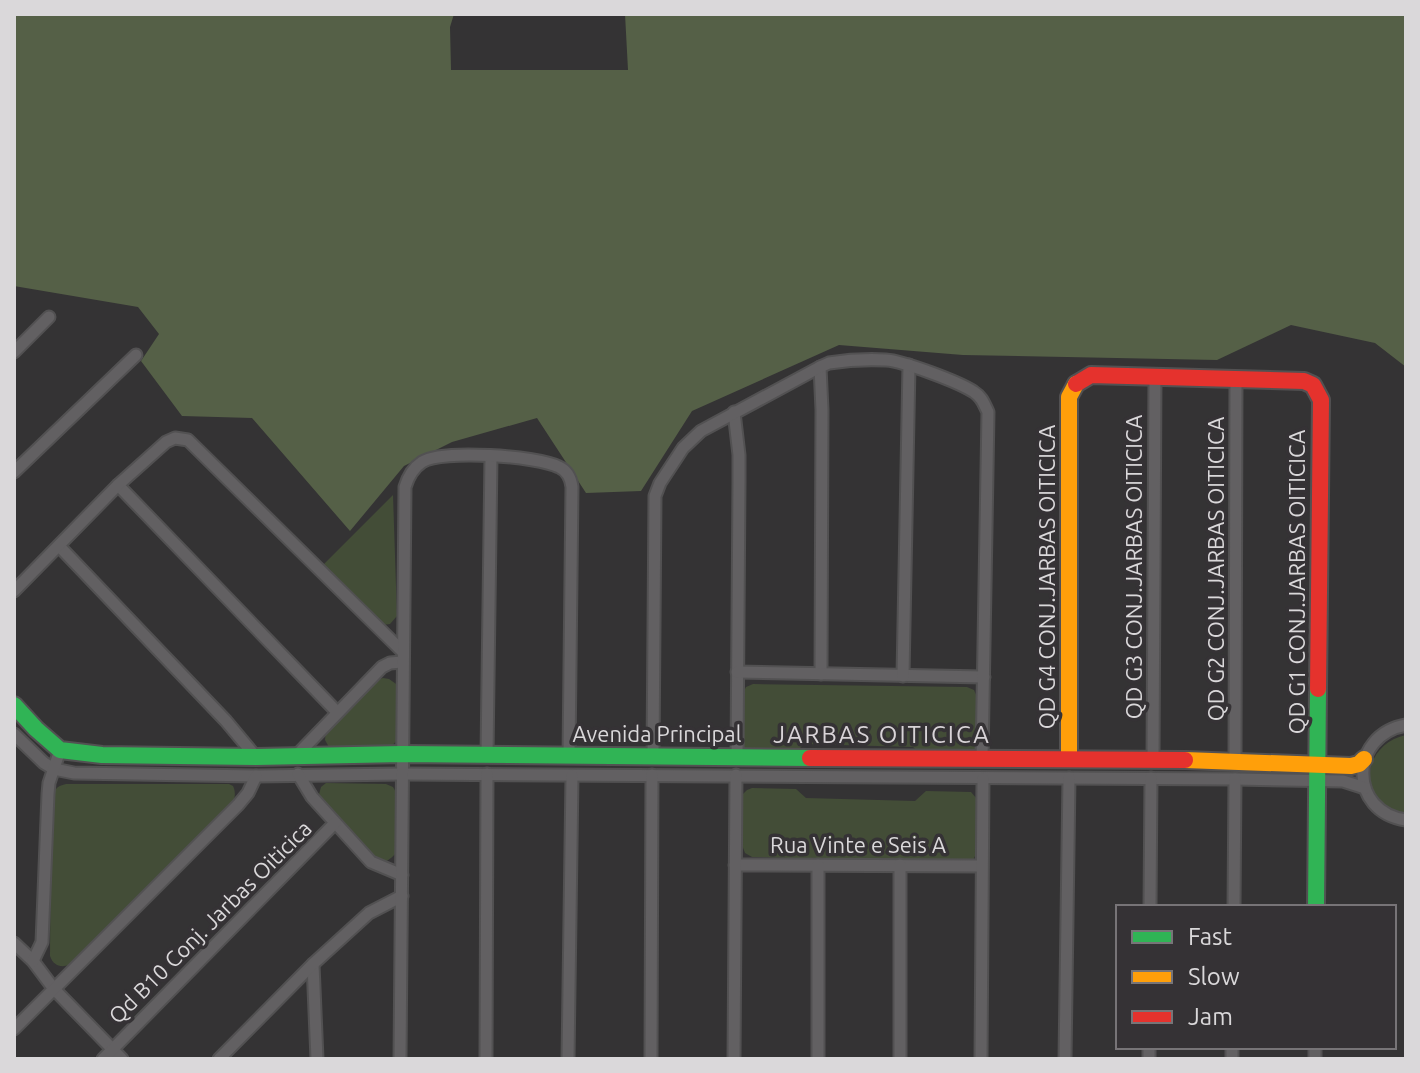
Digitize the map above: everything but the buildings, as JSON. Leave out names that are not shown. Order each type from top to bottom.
[{"type":"street","points":[[14,352],[49,317]]},
{"type":"street","points":[[14,472],[136,355]]},
{"type":"street","points":[[653,756],[655,496],[660,483],[691,439],[734,412],[820,367],[846,360],[887,360],[909,365],[973,391],[983,400],[988,412],[982,760]]},
{"type":"street","points":[[903,676],[909,365]]},
{"type":"street","points":[[820,367],[821,674]]},
{"type":"street","name":"QD G4 CONJ.JARBAS OITICICA","points":[[1069,758],[1069,397],[1073,386],[1091,375],[1155,376]]},
{"type":"street","points":[[1155,376],[1236,378]]},
{"type":"street","name":"QD G3 CONJ.JARBAS OITICICA","points":[[1153,759],[1155,376]]},
{"type":"street","name":"QD G1 CONJ.JARBAS OITICICA","points":[[1236,378],[1304,381],[1313,385],[1321,400],[1316,905]]},
{"type":"street","name":"QD G2 CONJ.JARBAS OITICICA","points":[[1235,761],[1236,378]]},
{"type":"street","points":[[734,412],[739,469],[737,756]]},
{"type":"street","points":[[14,591],[118,485],[166,442],[175,438],[188,440],[402,656]]},
{"type":"street","points":[[487,755],[491,456]]},
{"type":"street","points":[[400,1059],[405,487],[408,476],[422,462],[432,458],[491,456],[545,462],[559,467],[571,479],[569,756]]},
{"type":"street","points":[[118,485],[337,712]]},
{"type":"street","points":[[59,546],[226,721],[256,757]]},
{"type":"street","points":[[296,756],[382,667],[402,656]]},
{"type":"street","points":[[737,672],[984,677]]},
{"type":"street","points":[[14,705],[60,750],[48,794],[42,942],[33,961]]},
{"type":"street","points":[[1406,725],[1380,735],[1364,759],[1363,778],[1374,805],[1390,816],[1406,820]]},
{"type":"street","points":[[14,734],[54,769]]},
{"type":"street","name":"Avenida Principal","points":[[60,750],[102,755],[256,757],[402,754],[1235,761],[1317,772],[1365,788]]},
{"type":"street","points":[[858,777],[859,758]]},
{"type":"street","name":"Avenida Principal","points":[[54,769],[74,773],[256,776],[487,774],[1235,779],[1317,772],[1359,764],[1364,759]]},
{"type":"street","points":[[298,774],[312,797],[371,862],[402,875]]},
{"type":"street","points":[[486,1059],[487,774]]},
{"type":"street","points":[[651,1059],[652,775]]},
{"type":"street","points":[[734,1059],[736,775]]},
{"type":"street","points":[[14,1029],[238,805],[256,776]]},
{"type":"street","points":[[568,1059],[572,776]]},
{"type":"street","points":[[1065,1059],[1069,778]]},
{"type":"street","points":[[1150,905],[1151,778]]},
{"type":"street","points":[[981,1059],[983,779]]},
{"type":"street","points":[[1234,905],[1235,779]]},
{"type":"street","name":"Qd B10 Conj. Jarbas Oiticica","points":[[103,1059],[335,823]]},
{"type":"street","name":"Rua Vinte e Seis A","points":[[735,865],[981,866]]},
{"type":"street","points":[[818,865],[818,1059]]},
{"type":"street","points":[[900,865],[900,1059]]},
{"type":"street","points":[[219,1059],[313,964],[369,913],[402,896]]},
{"type":"street","points":[[14,943],[122,1059]]},
{"type":"street","points":[[313,964],[317,1059]]},
{"type":"green space","points":[[14,14],[454,14],[450,27],[451,70],[628,70],[625,14],[1406,14],[1406,367],[1375,343],[1291,325],[1217,360],[963,355],[839,345],[692,411],[641,491],[586,493],[537,418],[452,442],[404,466],[350,531],[252,418],[182,416],[141,361],[159,334],[138,307],[14,286]]},
{"type":"green space","points":[[393,495],[397,616],[390,624],[383,625],[323,565]]},
{"type":"green space","points":[[383,678],[399,686],[398,739],[391,747],[330,749],[325,740],[326,730],[377,680]]},
{"type":"green space","points":[[753,684],[967,687],[974,690],[977,697],[976,749],[973,754],[924,757],[913,747],[804,744],[795,753],[745,750],[742,746],[742,695],[746,687]]},
{"type":"green space","points":[[1406,735],[1406,814],[1390,809],[1378,799],[1370,777],[1371,766],[1383,746]]},
{"type":"green space","points":[[326,783],[386,784],[393,787],[397,794],[396,853],[392,857],[379,863],[318,798],[321,787]]},
{"type":"green space","points":[[66,784],[229,784],[233,786],[235,796],[232,806],[69,965],[63,966],[55,964],[50,956],[51,800],[56,789]]},
{"type":"green space","points":[[752,788],[796,789],[806,798],[915,801],[926,791],[971,792],[977,799],[976,854],[973,860],[966,863],[752,857],[745,853],[742,845],[743,794]]},
{"type":"traffic: fast","points":[[1316,905],[1318,689]]},
{"type":"traffic: fast","points":[[14,705],[60,750],[102,755],[810,758]]},
{"type":"traffic: slow","points":[[1069,758],[1069,397],[1076,384]]},
{"type":"traffic: slow","points":[[1185,760],[1351,766],[1364,759]]},
{"type":"traffic: jam","points":[[1076,384],[1091,375],[1304,381],[1313,385],[1321,400],[1318,689]]},
{"type":"traffic: jam","points":[[810,758],[1185,760]]},
{"type":"district","name":"JARBAS OITICICA","points":[[882,735]]}]
